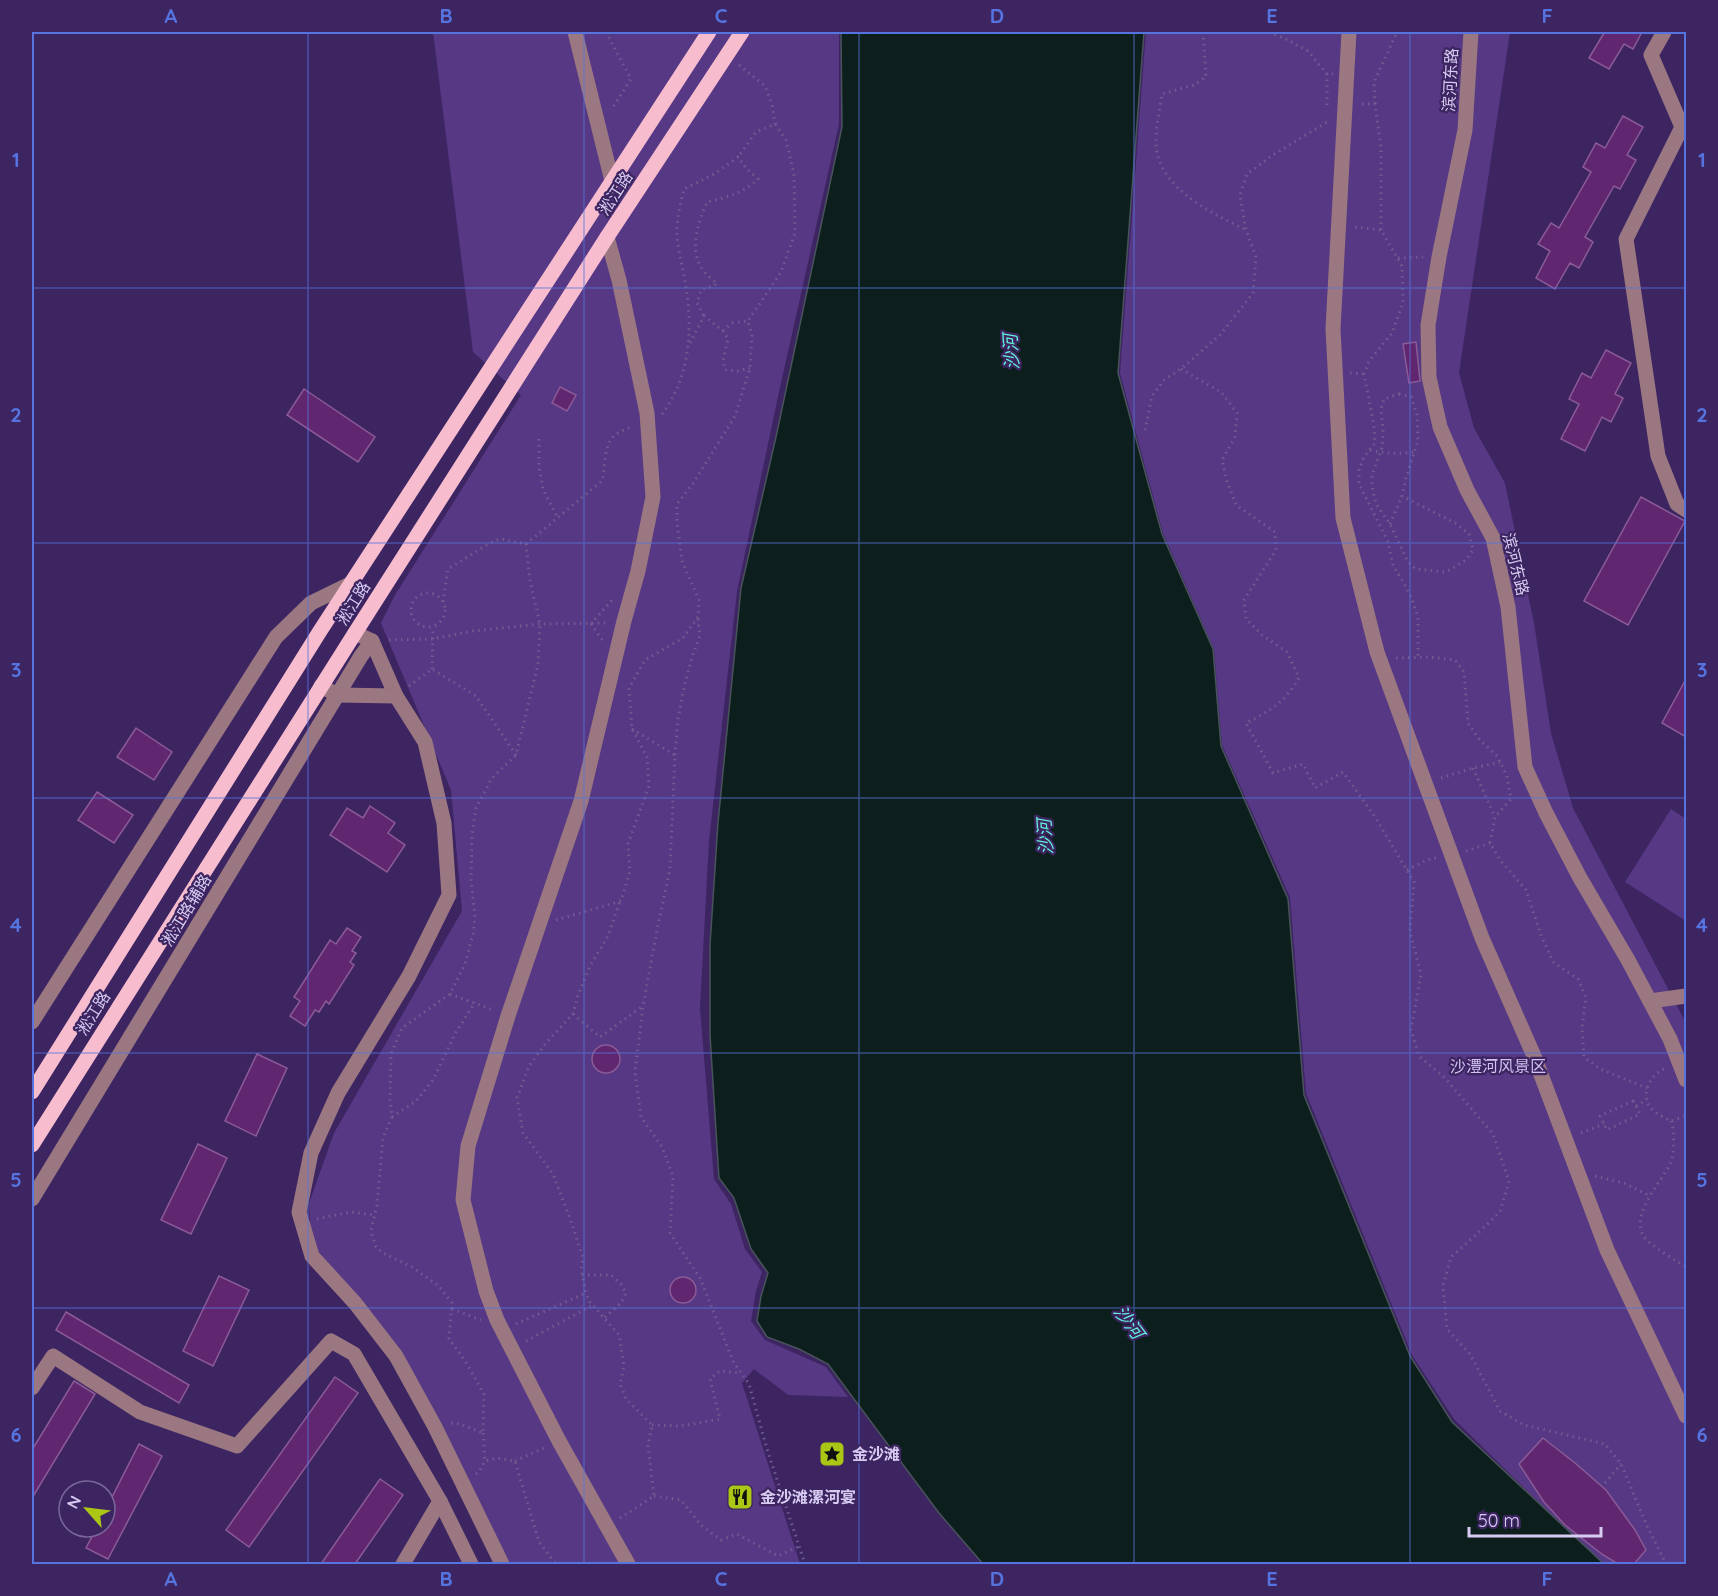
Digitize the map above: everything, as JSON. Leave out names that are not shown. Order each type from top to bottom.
[{"type":"main road","name":"淞江路","points":[[32,1092],[350,584],[709,32]]},
{"type":"main road","name":"淞江路","points":[[32,1145],[321,686],[742,32]]},
{"type":"street","points":[[574,32],[612,181]]},
{"type":"street","points":[[1349,32],[1333,329],[1343,518],[1380,661],[1482,938],[1534,1056],[1607,1250],[1686,1416]]},
{"type":"street","name":"滨河东路","points":[[1471,32],[1465,130],[1439,256],[1428,325],[1429,377],[1440,428],[1467,490],[1493,538],[1508,607],[1525,767],[1580,878],[1628,960],[1670,1039],[1686,1080]]},
{"type":"street","points":[[1664,32],[1651,56],[1682,127],[1626,239],[1659,456],[1677,504],[1686,510]]},
{"type":"street","points":[[608,237],[648,423],[653,497],[638,571],[581,801],[508,1016],[468,1146],[463,1200],[486,1291],[500,1326],[559,1441],[628,1564]]},
{"type":"street","points":[[32,1022],[276,637],[311,603],[350,584]]},
{"type":"street","points":[[355,633],[372,641],[396,696],[425,742],[444,823],[448,895],[409,976],[338,1093],[311,1153],[299,1212],[312,1256],[355,1303],[396,1356],[435,1427],[502,1564]]},
{"type":"street","name":"淞江路辅路","points":[[32,1199],[372,641]]},
{"type":"street","points":[[321,686],[337,695],[396,696]]},
{"type":"street","points":[[1650,1001],[1686,996]]},
{"type":"street","points":[[32,1388],[53,1356],[140,1412],[237,1446],[331,1341],[354,1354],[440,1501],[471,1564]]},
{"type":"street","points":[[403,1564],[440,1501]]},
{"type":"path","points":[[599,129],[631,79],[606,32]]},
{"type":"path","points":[[1203,32],[1206,77],[1194,85],[1162,94],[1156,145],[1162,165],[1178,189],[1206,210],[1246,230]]},
{"type":"path","points":[[1269,32],[1308,51],[1327,74],[1327,122]]},
{"type":"path","points":[[1397,32],[1374,82],[1381,148],[1381,230],[1402,266],[1403,303],[1392,333],[1369,361],[1364,374],[1375,443],[1364,457],[1359,469],[1359,484],[1388,542],[1394,565],[1410,594],[1418,617],[1419,657]]},
{"type":"path","points":[[723,331],[732,323],[748,321],[781,272],[795,233],[794,174],[786,140],[775,124],[772,104],[765,86],[731,59]]},
{"type":"path","points":[[1327,74],[1348,76]]},
{"type":"path","points":[[1346,103],[1375,104]]},
{"type":"path","points":[[1145,430],[1152,396],[1164,380],[1181,369],[1220,334],[1254,293],[1256,256],[1246,230],[1240,195],[1247,174],[1327,122],[1345,124]]},
{"type":"path","points":[[443,602],[448,569],[490,543],[501,539],[526,543],[602,481],[605,454],[613,436],[633,426],[657,421],[673,401],[681,379],[689,343],[690,311],[679,254],[677,229],[684,189],[716,173],[738,157],[756,132],[775,124]]},
{"type":"path","points":[[738,157],[758,179],[747,189],[707,202],[699,222],[695,250],[701,268],[717,284],[701,290],[696,303],[704,316],[723,331],[728,339],[723,361],[725,370],[738,371],[750,368]]},
{"type":"path","points":[[1340,226],[1381,230]]},
{"type":"path","points":[[1398,258],[1439,256]]},
{"type":"path","points":[[689,343],[704,316]]},
{"type":"path","points":[[748,321],[752,335],[750,368],[735,417],[694,482],[677,504],[682,561],[699,600],[700,636],[685,683],[678,719],[670,869],[643,1006],[635,1072],[641,1117],[662,1147],[673,1176],[670,1233],[700,1278],[733,1361],[749,1384],[767,1449],[806,1564]]},
{"type":"path","points":[[1181,369],[1221,392],[1236,412],[1235,437],[1222,460],[1227,481],[1236,505],[1275,532],[1276,550],[1244,600],[1246,620],[1262,635],[1287,652],[1299,678],[1290,693],[1269,712],[1246,723],[1273,773],[1303,764],[1315,788],[1343,772],[1375,817],[1414,882],[1410,931],[1421,975],[1411,1030],[1419,1056],[1445,1078],[1493,1134],[1509,1181],[1500,1212],[1451,1257],[1443,1286],[1447,1329],[1470,1354],[1500,1411],[1524,1425],[1605,1444],[1621,1464],[1666,1564]]},
{"type":"path","points":[[1390,524],[1402,496],[1418,441],[1417,414],[1411,397],[1399,394],[1384,399],[1381,409],[1382,448],[1372,475],[1376,504],[1390,524],[1408,562],[1416,569],[1446,572],[1466,560],[1473,550],[1469,534],[1455,523],[1402,496]]},
{"type":"path","points":[[539,439],[539,466],[543,489],[557,517]]},
{"type":"path","points":[[1370,450],[1401,454],[1414,452]]},
{"type":"path","points":[[526,543],[530,581],[540,624],[538,664],[516,755],[492,778],[476,808],[472,835],[471,880],[475,916],[465,964],[450,994],[402,1028],[391,1054],[392,1118],[383,1138],[371,1231],[376,1247],[439,1286],[452,1303],[449,1339],[464,1359],[484,1394],[485,1461],[497,1458],[515,1461],[559,1441]]},
{"type":"path","points":[[421,594],[438,596],[446,610],[438,624],[432,627],[417,623],[411,613],[413,602],[421,594]]},
{"type":"path","points":[[698,617],[684,638],[645,660],[629,688],[632,729],[647,757],[649,786],[628,844],[630,871],[608,936],[590,966],[573,1014],[546,1043],[529,1066],[518,1098],[523,1133],[553,1174],[572,1224],[583,1258],[582,1275],[586,1293],[593,1305],[619,1335],[624,1366],[620,1384],[626,1399],[652,1425],[681,1426],[720,1419],[710,1379],[720,1371],[742,1373]]},
{"type":"path","points":[[372,641],[432,639],[473,631],[540,624],[591,624]]},
{"type":"path","points":[[432,627],[432,669]]},
{"type":"path","points":[[1380,661],[1419,657],[1455,660],[1464,672],[1468,723],[1478,738],[1497,756],[1507,776],[1511,799],[1495,817],[1490,843],[1500,860],[1526,890],[1542,938],[1554,963],[1578,979],[1586,997],[1582,1028],[1584,1057],[1600,1069],[1647,1088]]},
{"type":"path","points":[[432,669],[477,696],[516,755]]},
{"type":"path","points":[[396,696],[432,669]]},
{"type":"path","points":[[632,729],[675,756]]},
{"type":"path","points":[[1424,784],[1500,762]]},
{"type":"path","points":[[1473,768],[1495,817]]},
{"type":"path","points":[[540,925],[621,901]]},
{"type":"path","points":[[450,994],[508,1016]]},
{"type":"path","points":[[392,1118],[416,1101],[433,1080],[456,1034],[476,1002]]},
{"type":"path","points":[[573,1014],[600,1036],[643,1006]]},
{"type":"path","points":[[1678,1062],[1657,1072],[1648,1082],[1647,1100],[1651,1109],[1671,1121],[1674,1128],[1671,1161],[1645,1204],[1640,1224],[1646,1240],[1686,1267]]},
{"type":"path","points":[[1635,1106],[1647,1100]]},
{"type":"path","points":[[1633,1101],[1640,1114],[1607,1130],[1604,1124],[1600,1116],[1633,1101]]},
{"type":"path","points":[[1671,1121],[1686,1116]]},
{"type":"path","points":[[1565,1139],[1604,1124]]},
{"type":"path","points":[[1578,1173],[1624,1183],[1650,1196]]},
{"type":"path","points":[[302,1222],[351,1212],[374,1215]]},
{"type":"path","points":[[582,1275],[611,1275],[621,1284],[626,1293],[621,1303],[604,1318]]},
{"type":"path","points":[[452,1309],[500,1326],[510,1327],[586,1293]]},
{"type":"path","points":[[512,1348],[593,1305]]},
{"type":"path","points":[[435,1427],[446,1423],[460,1424],[483,1433]]},
{"type":"path","points":[[652,1425],[648,1445],[654,1496]]},
{"type":"path","points":[[515,1461],[539,1542],[556,1564]]},
{"type":"path","points":[[1605,1483],[1621,1464]]},
{"type":"path","points":[[606,1526],[654,1496],[681,1500],[701,1525],[721,1540],[737,1534],[778,1556],[800,1546]]},
{"type":"green space","points":[[433,32],[839,32],[839,124],[737,591],[709,841],[700,1008],[714,1179],[731,1204],[745,1249],[762,1272],[751,1321],[765,1340],[826,1367],[848,1397],[788,1395],[754,1369],[742,1383],[800,1564],[510,1564],[416,1379],[319,1253],[310,1223],[309,1203],[334,1133],[462,911],[451,790],[381,623],[395,595],[521,395],[473,352]]},
{"type":"green space","name":"沙澧河风景区","points":[[1146,32],[1510,32],[1459,373],[1474,428],[1505,483],[1534,623],[1551,733],[1573,808],[1686,1023],[1686,1564],[1605,1564],[1454,1419],[1412,1355],[1306,1093],[1290,897],[1222,745],[1214,649],[1163,533],[1120,373]]},
{"type":"green space","points":[[1671,809],[1686,819],[1686,921],[1625,882]]},
{"type":"water","name":"沙河","points":[[841,32],[1144,32],[1118,373],[1162,534],[1213,649],[1221,746],[1288,899],[1304,1095],[1410,1356],[1452,1422],[1604,1564],[983,1564],[939,1513],[828,1364],[799,1349],[767,1337],[757,1321],[768,1273],[751,1249],[734,1198],[719,1178],[710,1035],[710,945],[718,823],[741,588],[776,437],[842,127]]},
{"type":"building","points":[[1602,32],[1642,32],[1633,49],[1624,44],[1609,69],[1589,58],[1604,33]]},
{"type":"building","points":[[1623,116],[1643,127],[1627,155],[1636,160],[1620,189],[1614,186],[1585,237],[1593,242],[1579,268],[1570,263],[1555,289],[1536,278],[1550,251],[1538,244],[1551,223],[1559,228],[1591,172],[1583,167],[1596,143],[1605,148]]},
{"type":"building","points":[[1416,342],[1420,381],[1409,383],[1403,344]]},
{"type":"building","points":[[1606,350],[1631,363],[1615,394],[1623,398],[1611,422],[1602,417],[1585,451],[1561,439],[1579,404],[1569,399],[1582,373],[1591,378]]},
{"type":"building","points":[[560,387],[576,395],[567,411],[552,403]]},
{"type":"building","points":[[304,389],[375,437],[358,462],[287,415]]},
{"type":"building","points":[[1641,497],[1685,521],[1628,625],[1584,601]]},
{"type":"building","points":[[1686,679],[1686,737],[1662,723]]},
{"type":"building","points":[[136,728],[172,752],[154,780],[117,757]]},
{"type":"building","points":[[97,792],[133,815],[114,843],[78,820]]},
{"type":"building","points":[[370,806],[395,823],[388,833],[405,845],[387,872],[330,835],[347,808],[363,818]]},
{"type":"building","points":[[347,928],[361,937],[352,951],[356,953],[350,962],[354,965],[329,1004],[326,1001],[319,1012],[315,1010],[305,1026],[290,1016],[300,1001],[294,997],[330,940],[336,944]]},
{"type":"building","points":[[606,1045],[616,1049],[620,1059],[616,1069],[606,1073],[596,1069],[592,1059],[596,1049]]},
{"type":"building","points":[[257,1054],[287,1068],[256,1136],[225,1121]]},
{"type":"building","points":[[198,1144],[227,1158],[191,1234],[161,1220]]},
{"type":"building","points":[[219,1276],[249,1290],[213,1366],[183,1351]]},
{"type":"building","points":[[683,1277],[692,1281],[696,1290],[692,1299],[683,1303],[674,1299],[670,1290],[674,1281]]},
{"type":"building","points":[[66,1312],[189,1385],[179,1403],[56,1330]]},
{"type":"building","points":[[335,1377],[358,1393],[249,1547],[226,1530]]},
{"type":"building","points":[[74,1381],[95,1394],[32,1498],[32,1450]]},
{"type":"building","points":[[1543,1438],[1606,1490],[1635,1530],[1646,1550],[1634,1564],[1618,1564],[1603,1555],[1565,1525],[1544,1502],[1519,1464]]},
{"type":"building","points":[[139,1444],[162,1456],[108,1559],[86,1548],[91,1539],[117,1539],[117,1487]]},
{"type":"building","points":[[380,1479],[403,1495],[355,1564],[321,1564]]},
{"type":"place","name":"金沙滩","points":[[832,1454]]},
{"type":"place","name":"金沙滩漯河宴","points":[[740,1497]]}]
